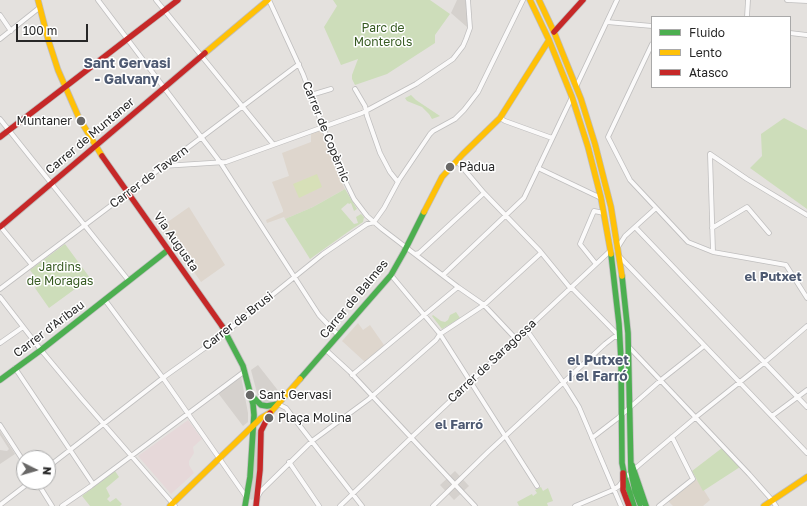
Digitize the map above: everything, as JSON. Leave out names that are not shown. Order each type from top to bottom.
[{"type":"main road","name":"Via Augusta","points":[[38,0],[50,47],[65,87],[79,118],[95,146],[127,193],[225,332],[245,371],[254,409],[250,504]]},
{"type":"main road","points":[[0,137],[178,0]]},
{"type":"main road","name":"Carrer de Muntaner","points":[[0,226],[268,0]]},
{"type":"main road","points":[[530,0],[572,97],[588,147],[604,212],[616,289],[620,337],[623,490],[629,506]]},
{"type":"main road","points":[[554,32],[583,0]]},
{"type":"main road","points":[[541,2],[576,87],[601,165],[611,207],[625,296],[631,462],[637,505]]},
{"type":"main road","name":"Carrer de Balmes","points":[[172,505],[253,426],[278,404],[391,275],[442,177],[500,118],[554,32]]},
{"type":"main road","points":[[572,97],[576,87]]},
{"type":"main road","name":"Carrer d'Aribau","points":[[0,380],[41,350],[168,250]]},
{"type":"main road","points":[[620,337],[628,347]]},
{"type":"main road","points":[[250,394],[262,405],[267,406],[278,404]]},
{"type":"main road","points":[[250,504],[257,498],[260,470],[261,430],[270,412]]},
{"type":"main road","points":[[632,471],[646,506]]},
{"type":"main road","points":[[764,506],[807,476]]},
{"type":"main road","points":[[623,480],[637,505]]},
{"type":"street","points":[[98,0],[220,162],[296,277],[319,315],[338,335]]},
{"type":"street","points":[[156,0],[273,144]]},
{"type":"street","name":"Carrer de Copèrnic","points":[[268,0],[299,64],[338,166],[354,199],[367,216],[374,222],[406,248],[484,305],[516,339]]},
{"type":"street","points":[[163,166],[226,162],[366,111],[416,84],[453,59],[466,39],[470,28],[468,0]]},
{"type":"street","points":[[374,222],[384,208],[398,182],[433,131],[455,119],[478,92],[523,0]]},
{"type":"street","points":[[576,87],[617,0]]},
{"type":"street","points":[[747,16],[748,0]]},
{"type":"street","points":[[787,0],[807,1]]},
{"type":"street","points":[[0,39],[39,8]]},
{"type":"street","points":[[0,15],[11,31]]},
{"type":"street","points":[[607,22],[651,26]]},
{"type":"street","points":[[791,33],[807,35]]},
{"type":"street","points":[[651,46],[608,136],[630,180],[688,242],[713,252],[786,265],[807,298]]},
{"type":"street","name":"Carrer de Tavern","points":[[0,289],[299,64]]},
{"type":"street","points":[[312,95],[331,88]]},
{"type":"street","points":[[355,89],[366,111],[380,153],[390,172],[398,182]]},
{"type":"street","points":[[443,275],[524,198],[572,97]]},
{"type":"street","points":[[500,118],[552,138]]},
{"type":"street","points":[[0,119],[50,184],[129,281]]},
{"type":"street","points":[[713,252],[710,154],[747,179],[807,215]]},
{"type":"street","points":[[457,161],[484,193],[541,253],[571,288],[620,337]]},
{"type":"street","points":[[538,168],[601,198]]},
{"type":"street","points":[[415,254],[419,253],[484,193]]},
{"type":"street","points":[[712,228],[747,207],[769,233]]},
{"type":"street","points":[[618,247],[625,236],[636,228],[656,208]]},
{"type":"street","points":[[596,264],[580,244],[594,210],[604,212]]},
{"type":"street","name":"Carrer de Brusi","points":[[56,460],[225,332],[331,248],[367,224],[374,222]]},
{"type":"street","points":[[0,226],[32,265]]},
{"type":"street","points":[[636,228],[807,407]]},
{"type":"street","name":"Carrer de Saragossa","points":[[340,506],[610,251]]},
{"type":"street","points":[[257,498],[261,491],[312,441],[372,396],[436,340],[440,334],[484,305],[541,253]]},
{"type":"street","points":[[619,257],[807,453]]},
{"type":"street","points":[[391,275],[440,334],[537,486]]},
{"type":"street","points":[[352,375],[458,287]]},
{"type":"street","points":[[0,297],[41,350],[172,505]]},
{"type":"street","points":[[105,300],[163,378],[250,504]]},
{"type":"street","points":[[575,506],[613,490],[632,471],[807,326]]},
{"type":"street","points":[[0,343],[23,327]]},
{"type":"street","points":[[526,329],[578,407],[621,506]]},
{"type":"street","points":[[433,506],[562,383],[614,337],[620,337]]},
{"type":"street","points":[[592,438],[660,380],[704,346]]},
{"type":"street","points":[[628,347],[696,417],[776,506]]},
{"type":"street","points":[[326,350],[352,375],[475,506]]},
{"type":"street","points":[[15,368],[94,484]]},
{"type":"street","points":[[62,506],[132,456],[245,371]]},
{"type":"street","points":[[772,416],[807,390]]},
{"type":"street","points":[[278,404],[286,408],[362,506]]},
{"type":"street","points":[[1,427],[16,450]]},
{"type":"street","points":[[659,506],[693,479],[672,438]]},
{"type":"street","points":[[289,462],[319,506]]},
{"type":"street","points":[[0,505],[20,490]]},
{"type":"street","points":[[42,490],[52,506]]},
{"type":"shaded area","points":[[457,0],[465,0],[467,6],[467,27],[451,13]]},
{"type":"shaded area","points":[[322,130],[339,177],[345,189],[313,207],[285,219],[284,217],[267,223],[266,220],[283,212],[272,182],[289,176],[282,153],[311,142],[311,132]]},
{"type":"shaded area","points":[[189,207],[225,265],[201,282],[162,226]]},
{"type":"shaded area","points":[[358,323],[363,330],[370,325],[384,345],[365,362],[342,341]]},
{"type":"shaded area","points":[[258,365],[280,393],[271,402],[266,404],[260,401],[258,397],[251,370]]},
{"type":"shaded area","points":[[241,376],[248,413],[248,422],[243,426],[218,393]]},
{"type":"shaded area","points":[[188,420],[202,439],[193,447],[194,453],[189,461],[189,465],[194,473],[171,494],[138,456]]},
{"type":"shaded area","points":[[259,430],[259,455],[254,499],[251,500],[249,497],[254,444],[256,433]]},
{"type":"shaded area","points":[[0,431],[15,454],[0,464],[0,450],[7,451],[9,449],[0,435]]},
{"type":"shaded area","points":[[455,471],[469,486],[454,500],[440,485]]},
{"type":"shaded area","points":[[697,479],[710,500],[703,506],[673,506],[668,501]]},
{"type":"green space","name":"Parc de Monterols","points":[[333,0],[430,0],[450,14],[435,35],[435,43],[387,74],[355,85],[352,75],[358,59],[341,65],[324,27],[337,6]]},
{"type":"green space","points":[[411,95],[440,116],[432,119],[422,107],[407,101],[405,98]]},
{"type":"green space","points":[[784,118],[807,130],[807,209],[750,168],[762,156],[761,134]]},
{"type":"green space","points":[[317,174],[322,187],[299,198],[293,184]]},
{"type":"green space","points":[[345,189],[357,209],[354,211],[351,203],[348,203],[341,209],[354,224],[358,223],[356,217],[361,214],[364,217],[363,222],[310,259],[285,219],[313,207]]},
{"type":"green space","name":"Jardins de Moragas","points":[[65,244],[90,278],[49,308],[35,288],[40,284],[30,270]]},
{"type":"green space","points":[[456,312],[460,318],[442,329],[432,316],[433,315],[445,322],[448,320],[450,315]]},
{"type":"green space","points":[[722,448],[740,467],[703,491],[692,471]]},
{"type":"green space","points":[[115,471],[119,477],[106,488],[110,496],[107,499],[110,502],[116,498],[122,504],[120,506],[90,506],[82,496]]},
{"type":"green space","points":[[541,487],[543,491],[548,488],[553,501],[547,503],[548,506],[519,506],[517,502],[532,494],[533,496],[537,493],[535,490]]},
{"type":"traffic: fast","points":[[300,379],[391,275],[424,212]]},
{"type":"traffic: fast","points":[[0,380],[41,350],[168,250]]},
{"type":"traffic: fast","points":[[611,254],[619,324],[621,360],[622,463],[634,506]]},
{"type":"traffic: fast","points":[[622,276],[628,333],[631,472],[635,491],[640,504]]},
{"type":"traffic: fast","points":[[222,326],[243,366],[253,404],[254,415],[250,477],[245,506]]},
{"type":"traffic: fast","points":[[252,396],[261,405],[267,406],[278,404]]},
{"type":"traffic: fast","points":[[632,465],[646,506]]},
{"type":"traffic: slow","points":[[38,0],[58,70],[79,118],[102,156]]},
{"type":"traffic: slow","points":[[205,53],[268,0]]},
{"type":"traffic: slow","points":[[530,0],[549,40],[572,97],[588,147],[601,198],[611,254]]},
{"type":"traffic: slow","points":[[539,0],[554,32],[581,99],[595,144],[611,207],[622,276]]},
{"type":"traffic: slow","points":[[424,212],[442,177],[500,118],[549,40]]},
{"type":"traffic: slow","points":[[170,506],[261,418],[271,412],[300,379]]},
{"type":"traffic: slow","points":[[764,506],[807,477]]},
{"type":"traffic: jam","points":[[0,137],[178,0]]},
{"type":"traffic: jam","points":[[554,32],[583,0]]},
{"type":"traffic: jam","points":[[0,227],[205,53]]},
{"type":"traffic: jam","points":[[102,156],[222,326]]},
{"type":"traffic: jam","points":[[256,506],[260,470],[261,431],[270,413]]},
{"type":"traffic: jam","points":[[623,473],[623,490],[629,506]]},
{"type":"place","name":"Muntaner","points":[[81,121]]},
{"type":"place","name":"Pàdua","points":[[450,167]]},
{"type":"place","name":"Sant Gervasi","points":[[250,395]]},
{"type":"place","name":"Plaça Molina","points":[[269,418]]},
{"type":"district","name":"Sant Gervasi - Galvany","points":[[127,72]]},
{"type":"district","name":"el Putxet","points":[[773,277]]},
{"type":"district","name":"el Putxet i el Farró","points":[[598,370]]},
{"type":"district","name":"el Farró","points":[[459,425]]}]
